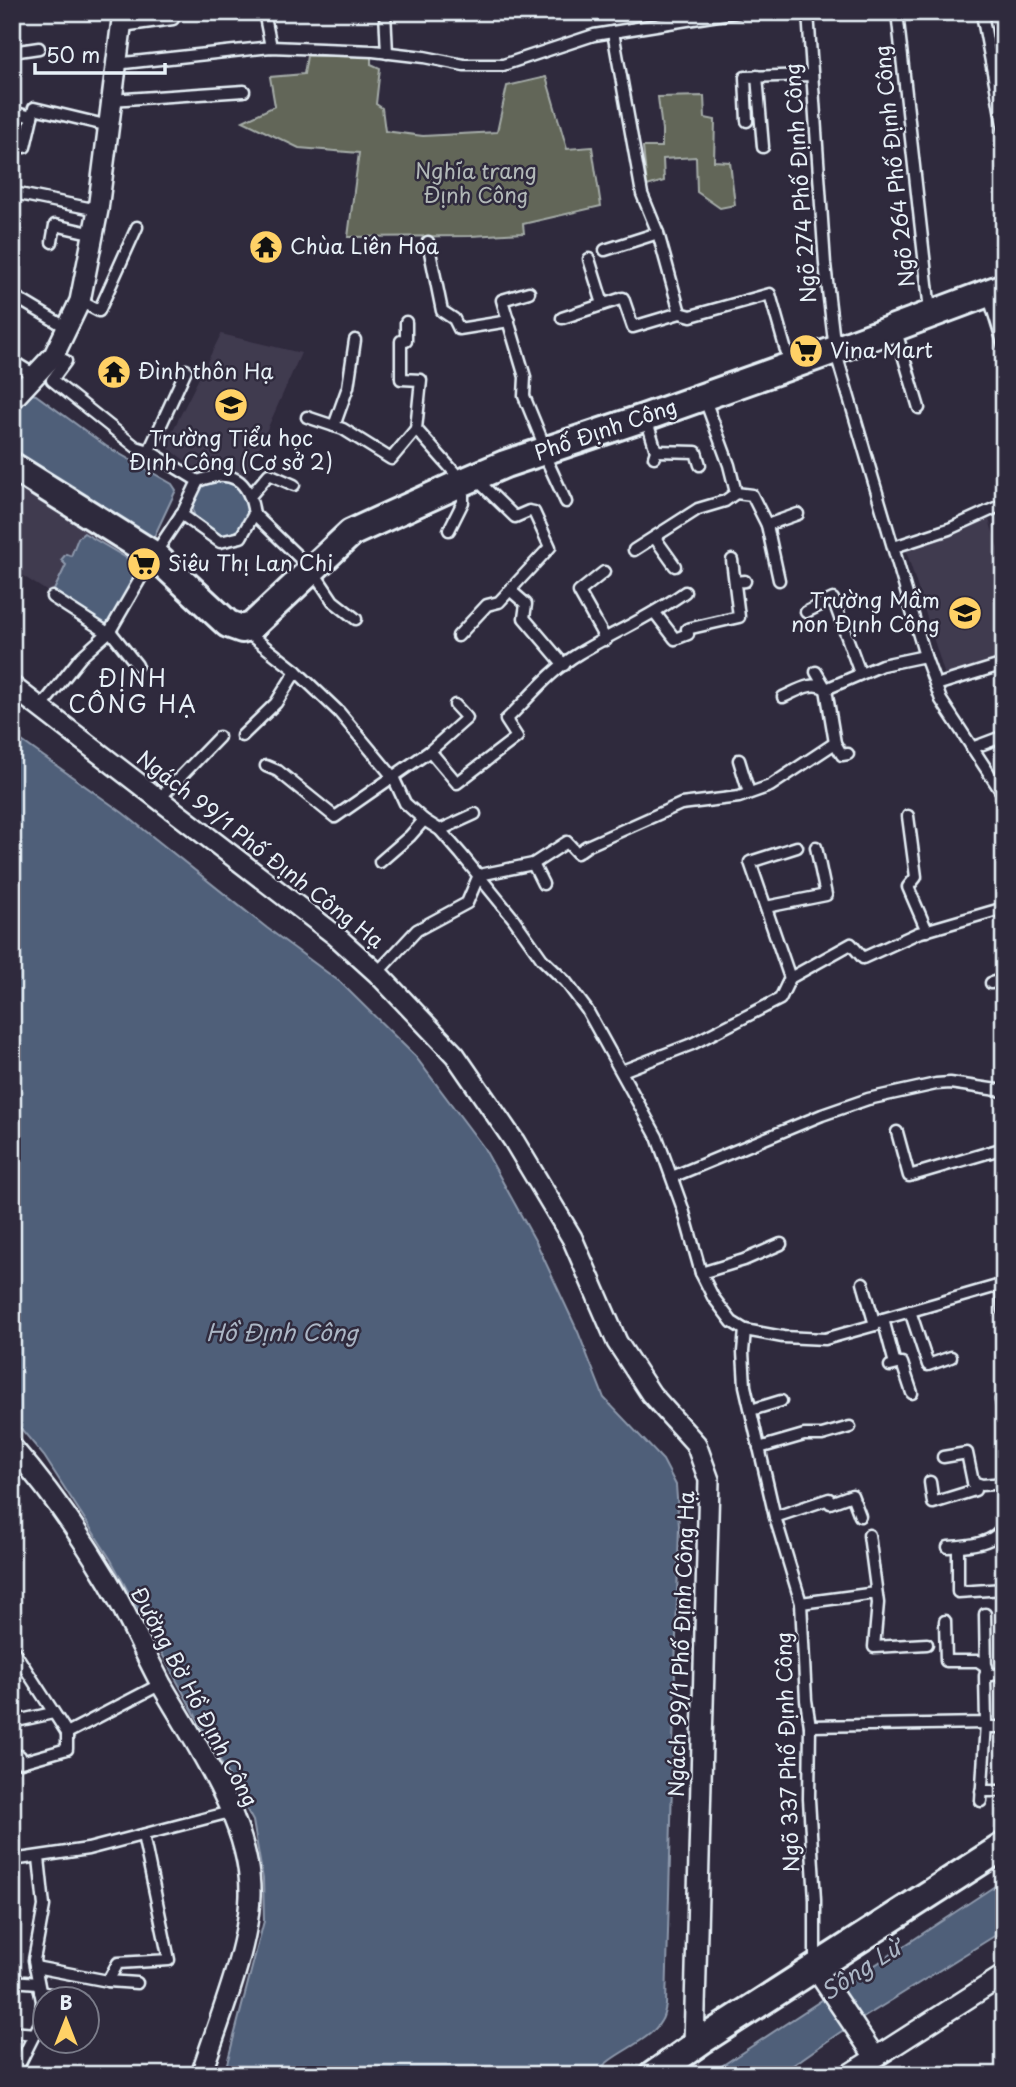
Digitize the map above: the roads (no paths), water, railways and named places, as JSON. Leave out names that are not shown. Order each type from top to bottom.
[{"type":"street","points":[[12,400],[54,355],[80,302],[98,210],[122,19]]},
{"type":"street","name":"Phố Định Công","points":[[242,629],[252,626],[351,533],[469,479],[505,464],[835,350],[996,290]]},
{"type":"street","points":[[12,466],[154,555],[229,624],[242,629]]},
{"type":"street","name":"Ngách 99/1 Phố Định Công Hạ","points":[[12,686],[335,935],[377,973],[455,1055],[514,1142],[572,1238],[617,1342],[651,1394],[696,1444],[709,1480],[694,2045]]},
{"type":"street","name":"Đường Bờ Hồ Định Công","points":[[12,1447],[69,1520],[108,1582],[161,1684],[207,1763],[240,1832],[248,1864],[250,1897],[243,1945],[201,2075]]},
{"type":"street","points":[[653,2075],[694,2045],[820,1976],[1004,1846]]},
{"type":"street","points":[[848,2075],[1004,1975]]},
{"type":"street","points":[[820,1976],[875,2057]]},
{"type":"lane","points":[[264,12],[271,47]]},
{"type":"lane","points":[[385,12],[387,53]]},
{"type":"lane","points":[[115,64],[271,47],[387,53],[464,65],[503,65],[594,35],[737,12]]},
{"type":"lane","name":"Ngõ 274 Phố Định Công","points":[[808,12],[825,264],[835,350],[925,656],[941,700],[1004,796]]},
{"type":"lane","name":"Ngõ 264 Phố Định Công","points":[[897,12],[930,315]]},
{"type":"lane","points":[[982,13],[1004,130]]},
{"type":"lane","points":[[122,19],[173,19]]},
{"type":"lane","points":[[612,32],[642,194],[657,233],[680,313]]},
{"type":"lane","points":[[12,52],[39,48]]},
{"type":"lane","points":[[747,121],[745,77],[812,75]]},
{"type":"lane","points":[[757,76],[763,147]]},
{"type":"lane","points":[[111,100],[244,91]]},
{"type":"lane","points":[[25,147],[34,108],[109,127]]},
{"type":"lane","points":[[12,112],[32,117]]},
{"type":"lane","points":[[19,194],[98,210]]},
{"type":"lane","points":[[52,242],[55,225],[94,234]]},
{"type":"lane","points":[[80,302],[99,311],[137,227]]},
{"type":"lane","points":[[605,250],[657,233]]},
{"type":"lane","points":[[428,242],[442,311],[454,319],[459,329],[509,321]]},
{"type":"lane","points":[[589,259],[603,304]]},
{"type":"lane","points":[[996,290],[1004,346]]},
{"type":"lane","points":[[528,292],[502,300],[525,377],[524,396],[566,502]]},
{"type":"lane","points":[[562,318],[623,298],[632,327],[680,313],[691,316],[770,294],[790,366]]},
{"type":"lane","points":[[12,295],[68,329]]},
{"type":"lane","points":[[307,417],[359,437],[391,459],[416,429],[421,380],[401,379],[401,341],[406,341],[406,322]]},
{"type":"lane","points":[[895,328],[919,408]]},
{"type":"lane","points":[[334,426],[348,387],[355,340]]},
{"type":"lane","points":[[54,355],[65,360],[52,380],[136,447],[198,481]]},
{"type":"lane","points":[[12,361],[36,376]]},
{"type":"lane","points":[[149,452],[186,370]]},
{"type":"lane","points":[[703,397],[729,465],[736,493]]},
{"type":"lane","points":[[646,417],[655,454],[696,452],[700,465]]},
{"type":"lane","points":[[416,429],[514,517],[529,511],[534,512],[550,547],[499,602],[487,606],[458,636]]},
{"type":"lane","points":[[251,495],[270,474],[294,485]]},
{"type":"lane","points":[[41,707],[81,657],[109,632],[181,514],[198,481],[211,475],[225,475],[242,482],[251,495],[254,514],[313,571],[333,601],[356,619]]},
{"type":"lane","points":[[449,530],[463,502],[469,479]]},
{"type":"lane","points":[[634,550],[698,509],[725,501],[736,493],[752,495],[767,525],[779,580]]},
{"type":"lane","points":[[894,547],[949,529],[1004,504]]},
{"type":"lane","points":[[181,514],[220,542],[241,537],[254,514]]},
{"type":"lane","points":[[767,525],[798,514]]},
{"type":"lane","points":[[655,538],[674,566]]},
{"type":"lane","points":[[655,614],[674,639],[688,634],[687,629],[739,617],[740,582],[732,560]]},
{"type":"lane","points":[[604,572],[579,592],[606,640]]},
{"type":"lane","points":[[510,590],[526,604],[524,618],[564,665]]},
{"type":"lane","points":[[430,751],[457,783],[517,737],[506,720],[564,665],[576,655],[655,614],[685,592]]},
{"type":"lane","points":[[52,597],[109,632],[137,665]]},
{"type":"lane","points":[[806,612],[833,599],[860,673]]},
{"type":"lane","points":[[242,629],[296,671],[339,712],[393,777],[405,803],[440,830],[479,875],[542,959],[566,982],[587,1010],[657,1137],[701,1273],[721,1310],[745,1330],[783,1337],[825,1339],[1002,1285],[1004,1311]]},
{"type":"lane","points":[[826,689],[882,665],[925,656]]},
{"type":"lane","points":[[936,685],[1004,664]]},
{"type":"lane","points":[[243,736],[276,703],[296,671]]},
{"type":"lane","points":[[816,672],[826,689],[835,743],[842,755],[848,754]]},
{"type":"lane","points":[[783,697],[813,684],[819,684],[826,689]]},
{"type":"lane","points":[[266,766],[278,771],[335,817],[430,751],[467,718],[455,705]]},
{"type":"lane","points":[[972,748],[1004,736]]},
{"type":"lane","points":[[159,799],[219,737]]},
{"type":"lane","points":[[479,875],[533,864],[566,842],[577,853],[681,804],[739,797],[770,786],[835,743]]},
{"type":"lane","points":[[739,760],[749,793]]},
{"type":"lane","points":[[440,830],[475,814]]},
{"type":"lane","points":[[908,816],[916,877],[908,887],[927,931]]},
{"type":"lane","points":[[380,862],[424,820]]},
{"type":"lane","points":[[766,907],[826,895],[816,847]]},
{"type":"lane","points":[[790,978],[750,862],[797,848]]},
{"type":"lane","points":[[533,864],[543,884]]},
{"type":"lane","points":[[377,973],[417,930],[467,903],[479,875]]},
{"type":"lane","points":[[622,1072],[692,1044],[780,999],[790,978],[851,944],[863,958],[927,931],[1004,908]]},
{"type":"lane","points":[[991,983],[1004,979]]},
{"type":"lane","points":[[672,1177],[822,1115],[868,1099],[950,1083],[1004,1091]]},
{"type":"lane","points":[[897,1132],[909,1176],[1004,1148]]},
{"type":"lane","points":[[701,1273],[744,1260],[781,1244]]},
{"type":"lane","points":[[863,1283],[892,1365],[902,1363],[912,1393]]},
{"type":"lane","points":[[910,1311],[928,1365],[951,1357]]},
{"type":"lane","name":"Ngõ 337 Phố Định Công","points":[[745,1330],[743,1371],[775,1517],[801,1604],[810,1726],[809,1799],[815,1900],[813,1948],[820,1976]]},
{"type":"lane","points":[[1004,1398],[1001,1400],[1004,1414]]},
{"type":"lane","points":[[751,1410],[781,1401]]},
{"type":"lane","points":[[759,1448],[804,1435],[850,1427]]},
{"type":"lane","points":[[930,1482],[933,1503],[975,1490],[967,1453],[943,1457]]},
{"type":"lane","points":[[973,1482],[982,1485],[1004,1483]]},
{"type":"lane","points":[[775,1517],[829,1499],[830,1503],[852,1495],[860,1516]]},
{"type":"lane","points":[[1004,1524],[994,1539],[953,1547],[958,1592],[1004,1589]]},
{"type":"lane","points":[[869,1535],[878,1604],[874,1647],[927,1644]]},
{"type":"lane","points":[[801,1604],[876,1592]]},
{"type":"lane","points":[[985,1614],[986,1725],[981,1796],[1004,1791]]},
{"type":"lane","points":[[946,1621],[946,1661],[978,1661],[986,1672]]},
{"type":"lane","points":[[12,1648],[67,1733],[67,1749],[21,1762],[20,1756],[12,1758]]},
{"type":"lane","points":[[986,1672],[1004,1673]]},
{"type":"lane","points":[[67,1733],[161,1684]]},
{"type":"lane","points":[[12,1723],[53,1713]]},
{"type":"lane","points":[[810,1726],[1004,1727]]},
{"type":"lane","points":[[12,1860],[88,1849],[230,1812]]},
{"type":"lane","points":[[108,1981],[117,1963],[169,1960],[143,1835]]},
{"type":"lane","points":[[39,1858],[44,1906],[34,1960],[39,1986]]},
{"type":"lane","points":[[35,1966],[108,1981],[137,1983]]},
{"type":"lane","points":[[12,1981],[34,1986]]},
{"type":"lane","points":[[12,2032],[32,2034]]},
{"type":"lane","points":[[14,2075],[32,2038]]},
{"type":"water","points":[[31,394],[106,446],[172,484],[176,490],[153,539],[12,456],[12,415]]},
{"type":"water","points":[[216,479],[226,479],[241,487],[247,496],[247,518],[241,527],[226,535],[216,535],[198,523],[193,512],[193,502],[205,484]]},
{"type":"water","points":[[84,533],[135,563],[135,579],[128,597],[106,625],[67,603],[54,590],[66,565],[61,560],[66,554],[71,556],[78,538]]},
{"type":"water","name":"Hồ Định Công","points":[[12,734],[123,813],[267,928],[340,982],[415,1056],[484,1148],[537,1244],[578,1332],[604,1398],[663,1460],[676,1485],[679,1526],[666,2005],[663,2018],[655,2029],[610,2060],[595,2075],[224,2075],[264,1921],[263,1879],[253,1821],[111,1560],[44,1456],[12,1418]]},
{"type":"water","points":[[1004,1880],[1004,1930],[839,2033],[779,2075],[708,2075]]},
{"type":"place","name":"Chùa Liên Hoa","points":[[266,247]]},
{"type":"place","name":"Vina Mart","points":[[806,351]]},
{"type":"place","name":"Đình thôn Hạ","points":[[114,372]]},
{"type":"place","name":"Trường Tiểu học Định Công (Cơ sở 2)","points":[[231,405]]},
{"type":"place","name":"Siêu Thị Lan Chi","points":[[144,564]]},
{"type":"place","name":"Trường Mầm non Định Công","points":[[965,613]]},
{"type":"district","name":"ĐỊNH CÔNG HẠ","points":[[133,692]]},
{"type":"park label","name":"Nghĩa trang Định Công","points":[[476,184]]},
{"type":"water label","name":"Sông Lừ","points":[[861,1970]]}]
